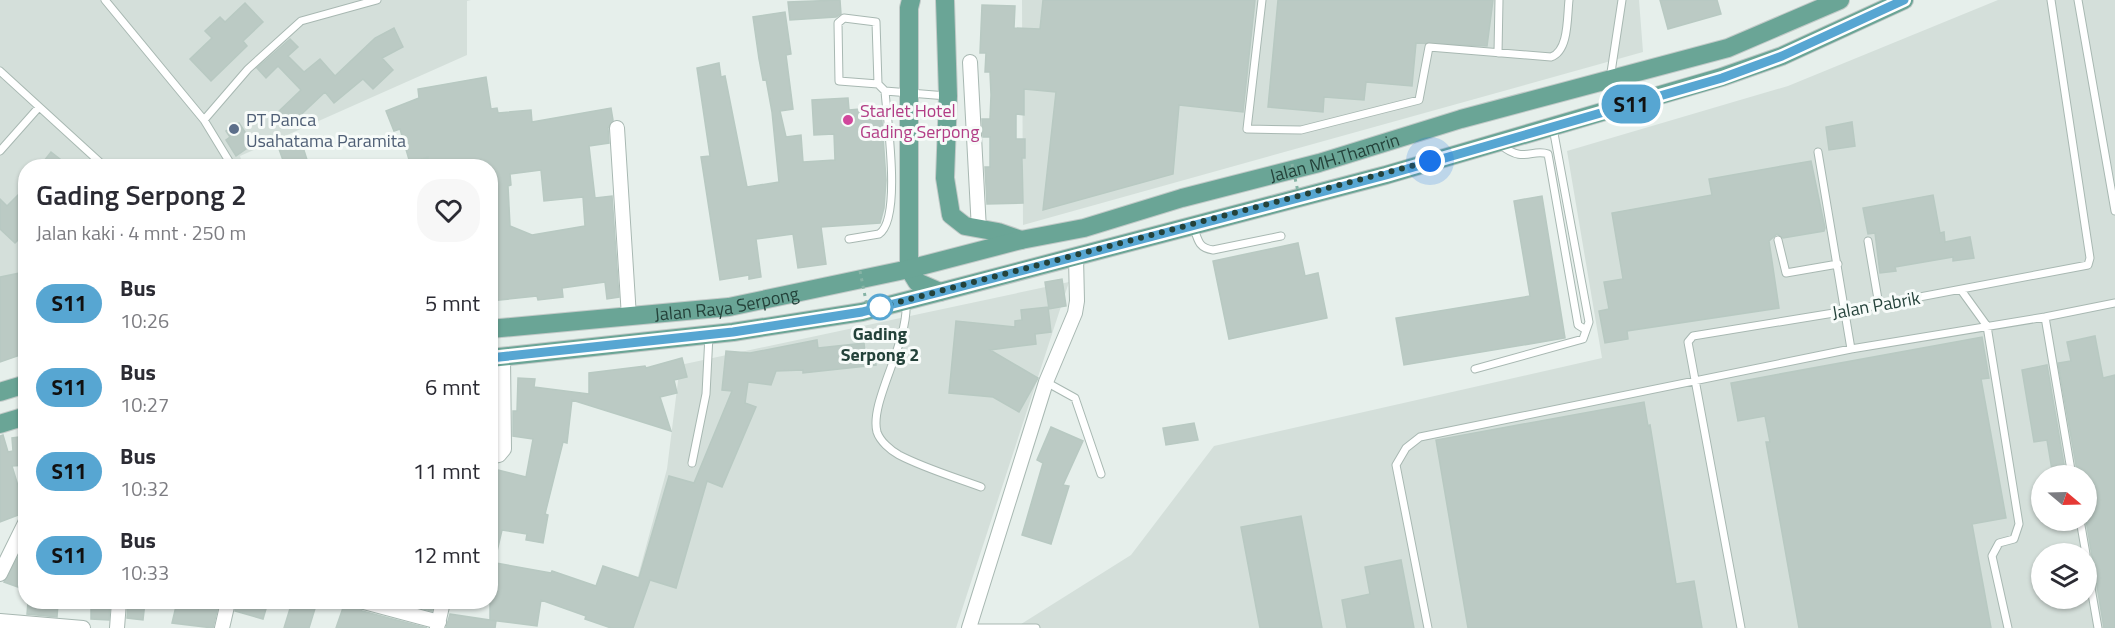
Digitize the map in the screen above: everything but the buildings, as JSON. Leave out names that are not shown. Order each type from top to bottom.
[{"type":"main road","points":[[912,0],[909,8],[904,91],[909,268],[917,282],[940,292]]},
{"type":"main road","points":[[945,0],[948,96],[945,178],[950,210],[954,220],[965,226],[998,232],[1021,240]]},
{"type":"main road","name":"Jalan MH.Thamrin","points":[[959,256],[1021,240],[1084,228],[1182,198],[1319,163],[1461,119],[1728,48],[1840,0]]},
{"type":"main road","name":"Jalan Raya Serpong","points":[[498,358],[709,335],[856,313],[906,301],[1386,175],[1497,141],[1722,78],[1772,60],[1904,0]]},
{"type":"main road","name":"Jalan Raya Serpong","points":[[498,328],[729,307],[959,256]]},
{"type":"main road","points":[[0,392],[18,386]]},
{"type":"main road","points":[[0,424],[18,418]]},
{"type":"street","points":[[970,62],[979,230]]},
{"type":"street","points":[[617,128],[629,317]]},
{"type":"street","points":[[969,628],[1046,382],[1075,313],[1076,257]]},
{"type":"street","points":[[498,371],[504,450],[498,455]]},
{"type":"street","points":[[0,574],[18,537]]},
{"type":"street","points":[[117,628],[118,609]]},
{"type":"street","points":[[222,628],[226,609]]},
{"type":"street","points":[[387,609],[438,625],[441,609]]},
{"type":"street","points":[[0,621],[83,628]]},
{"type":"lane","points":[[105,0],[204,120],[228,159]]},
{"type":"lane","points":[[204,120],[248,69],[301,21],[377,0]]},
{"type":"lane","points":[[1262,0],[1247,129],[1301,130],[1419,100],[1429,47],[1551,57],[1557,55],[1563,46],[1569,0]]},
{"type":"lane","points":[[1498,53],[1499,0]]},
{"type":"lane","points":[[1610,81],[1622,0]]},
{"type":"lane","name":"Jalan Pabrik","points":[[1741,628],[1688,342],[1693,336],[1846,311],[2084,267],[2089,261],[2051,0]]},
{"type":"lane","points":[[2078,0],[2115,211]]},
{"type":"lane","points":[[849,239],[879,234],[889,224],[891,188],[885,91],[878,84],[839,81],[838,24],[844,18],[876,22],[878,84]]},
{"type":"lane","points":[[0,71],[96,159]]},
{"type":"lane","points":[[885,91],[948,96]]},
{"type":"lane","points":[[0,151],[39,107]]},
{"type":"lane","points":[[1475,369],[1582,339],[1589,322],[1553,127]]},
{"type":"lane","points":[[1497,141],[1517,155],[1542,152],[1548,154],[1578,325],[1586,330]]},
{"type":"lane","points":[[1818,152],[1851,349]]},
{"type":"lane","points":[[1556,197],[1566,195]]},
{"type":"lane","points":[[1194,225],[1199,244],[1205,249],[1214,250],[1281,236]]},
{"type":"lane","points":[[1778,240],[1786,273],[1838,264]]},
{"type":"lane","points":[[1868,241],[1879,305]]},
{"type":"lane","points":[[1961,290],[1987,326],[2019,524],[2014,539],[1999,543],[1992,556],[2008,628]]},
{"type":"lane","points":[[906,301],[904,332],[877,412],[877,432],[884,444],[898,454],[981,488]]},
{"type":"lane","points":[[1428,628],[1396,465],[1406,448],[1420,437],[1851,349],[2045,318],[2115,303]]},
{"type":"lane","points":[[2045,318],[2070,465]]},
{"type":"lane","points":[[692,463],[707,386],[709,335]]},
{"type":"lane","points":[[1046,382],[1075,398],[1101,474]]},
{"type":"lane","points":[[2095,609],[2098,628]]},
{"type":"lane","points":[[969,628],[1036,628]]},
{"type":"path","points":[[1292,164],[1300,201]]},
{"type":"path","points":[[860,271],[869,316]]},
{"type":"shaded area","points":[[0,0],[471,0],[467,1],[467,55],[240,156],[241,159],[18,159],[18,281],[0,291]]},
{"type":"shaded area","points":[[1022,0],[1639,0],[1643,52],[1023,225]]},
{"type":"shaded area","points":[[1998,0],[2115,0],[2115,628],[1015,628],[1131,555],[1214,446],[1602,358],[1567,151],[1788,86]]},
{"type":"shaded area","points":[[1069,282],[956,628],[624,628],[667,469],[680,365]]},
{"type":"bus line","name":"S11","points":[[498,357],[733,332],[862,312],[1386,175],[1497,141],[1722,78],[1782,56],[1904,0]]},
{"type":"place","name":"Starlet Hotel Gading Serpong","points":[[848,120]]},
{"type":"place","name":"PT Panca Usahatama Paramita","points":[[234,129]]},
{"type":"place","name":"Gading Serpong 2","points":[[880,307]]},
{"type":"route","points":[[880,307],[1386,175],[1430,161]]}]
